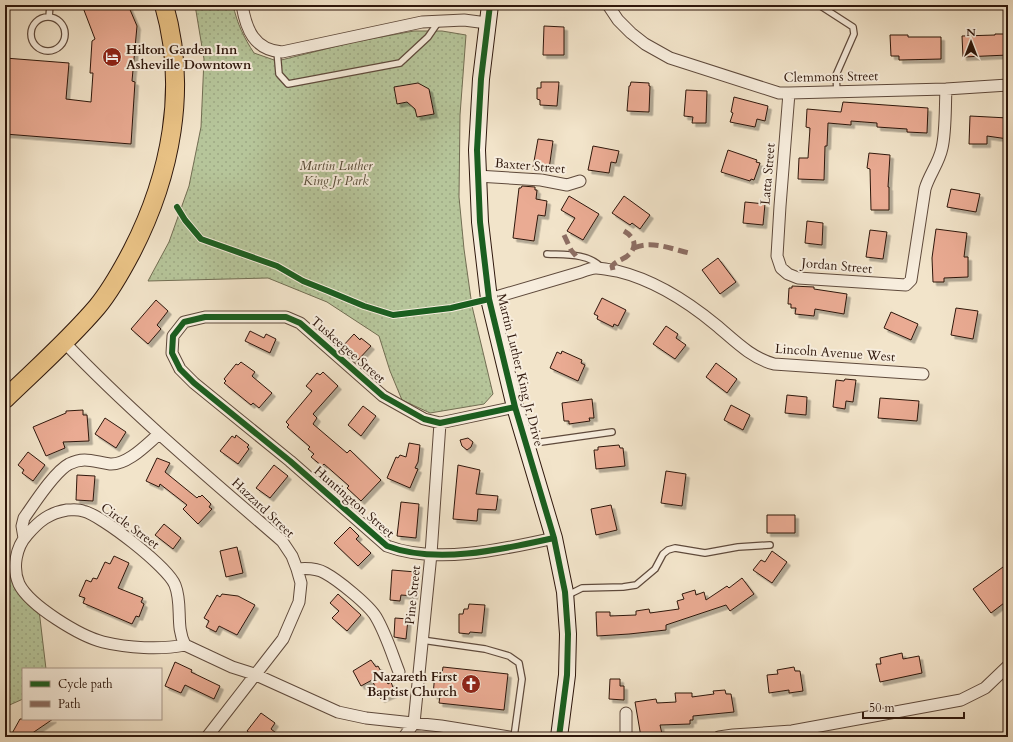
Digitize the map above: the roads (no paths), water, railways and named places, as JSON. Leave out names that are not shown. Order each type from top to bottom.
[{"type":"main road","points":[[5,399],[64,342],[97,306],[123,268],[141,233],[162,175],[171,141],[176,75],[168,19],[164,5]]},
{"type":"main road","name":"Martin Luther King Jr Drive","points":[[490,5],[481,79],[477,150],[480,222],[489,299],[515,407],[554,538],[566,596],[568,634],[567,675],[559,737]]},
{"type":"street","points":[[242,5],[245,21],[257,43],[272,51],[282,52],[422,22],[464,20],[487,23]]},
{"type":"street","name":"Clemmons Street","points":[[608,5],[618,20],[631,33],[645,44],[670,58],[779,92],[946,89],[1008,85]]},
{"type":"street","name":"Jordan Street","points":[[777,256],[781,268],[788,274],[798,278],[906,285],[911,280],[925,189],[942,148],[946,89]]},
{"type":"street","name":"Latta Street","points":[[777,256],[789,93]]},
{"type":"street","name":"Baxter Street","points":[[478,176],[541,180],[567,185],[580,182]]},
{"type":"street","name":"Lincoln Avenue West","points":[[489,299],[596,268],[602,269],[637,277],[681,298],[750,354],[762,361],[774,364],[923,374]]},
{"type":"street","name":"Tuskeegee Street","points":[[194,383],[180,369],[172,353],[173,336],[184,322],[205,316],[286,317],[300,323],[383,396],[424,419],[440,423],[515,407]]},
{"type":"street","name":"Hazzard Street","points":[[64,342],[99,379],[159,434],[282,541],[292,556],[298,569],[301,582],[299,602],[283,639],[254,674],[207,737]]},
{"type":"street","name":"Huntington Street","points":[[194,383],[290,461],[387,546],[397,550],[431,554],[457,554],[507,549],[554,538]]},
{"type":"street","name":"Pine Street","points":[[414,723],[431,554],[440,423]]},
{"type":"street","points":[[24,538],[22,526],[24,518],[55,477],[68,465],[82,460],[94,460],[112,464],[125,461],[159,434]]},
{"type":"street","name":"Circle Street","points":[[67,510],[83,511],[105,523],[137,546],[169,575],[175,584],[178,595],[180,636],[185,645],[172,648],[120,645],[96,640],[71,629],[32,600],[19,584],[17,574],[17,552],[24,538],[45,518],[55,512],[67,510]]},
{"type":"street","points":[[298,569],[314,569],[325,573],[361,600],[369,608],[377,618],[399,672]]},
{"type":"street","points":[[185,645],[232,667],[254,674],[338,712],[366,718],[414,723],[508,737]]},
{"type":"street","points":[[719,737],[792,731],[961,700],[985,688],[1008,666]]},
{"type":"street","points":[[626,713],[626,737]]},
{"type":"street","points":[[404,737],[414,723]]},
{"type":"lane","points":[[49,17],[50,5]]},
{"type":"lane","points":[[819,5],[853,27],[854,34],[836,75],[837,92]]},
{"type":"lane","points":[[49,17],[59,22],[63,26],[65,36],[63,42],[56,49],[45,51],[34,46],[31,29],[38,20],[49,17]]},
{"type":"lane","points":[[277,51],[279,74],[288,84],[400,63],[428,37],[439,21]]},
{"type":"lane","points":[[547,254],[590,259],[602,269]]},
{"type":"lane","points":[[526,444],[612,432]]},
{"type":"lane","points":[[566,596],[582,588],[623,587],[636,585],[656,569],[663,554],[668,550],[675,548],[705,553],[738,547],[770,545]]},
{"type":"lane","points":[[422,640],[485,649],[509,656],[519,663],[522,679],[514,737]]},
{"type":"place","name":"Hilton Garden Inn Asheville Downtown","points":[[112,57]]},
{"type":"place","name":"Nazareth First Baptist Church","points":[[471,684]]},
{"type":"park label","name":"Martin Luther King Jr Park","points":[[336,174]]}]
